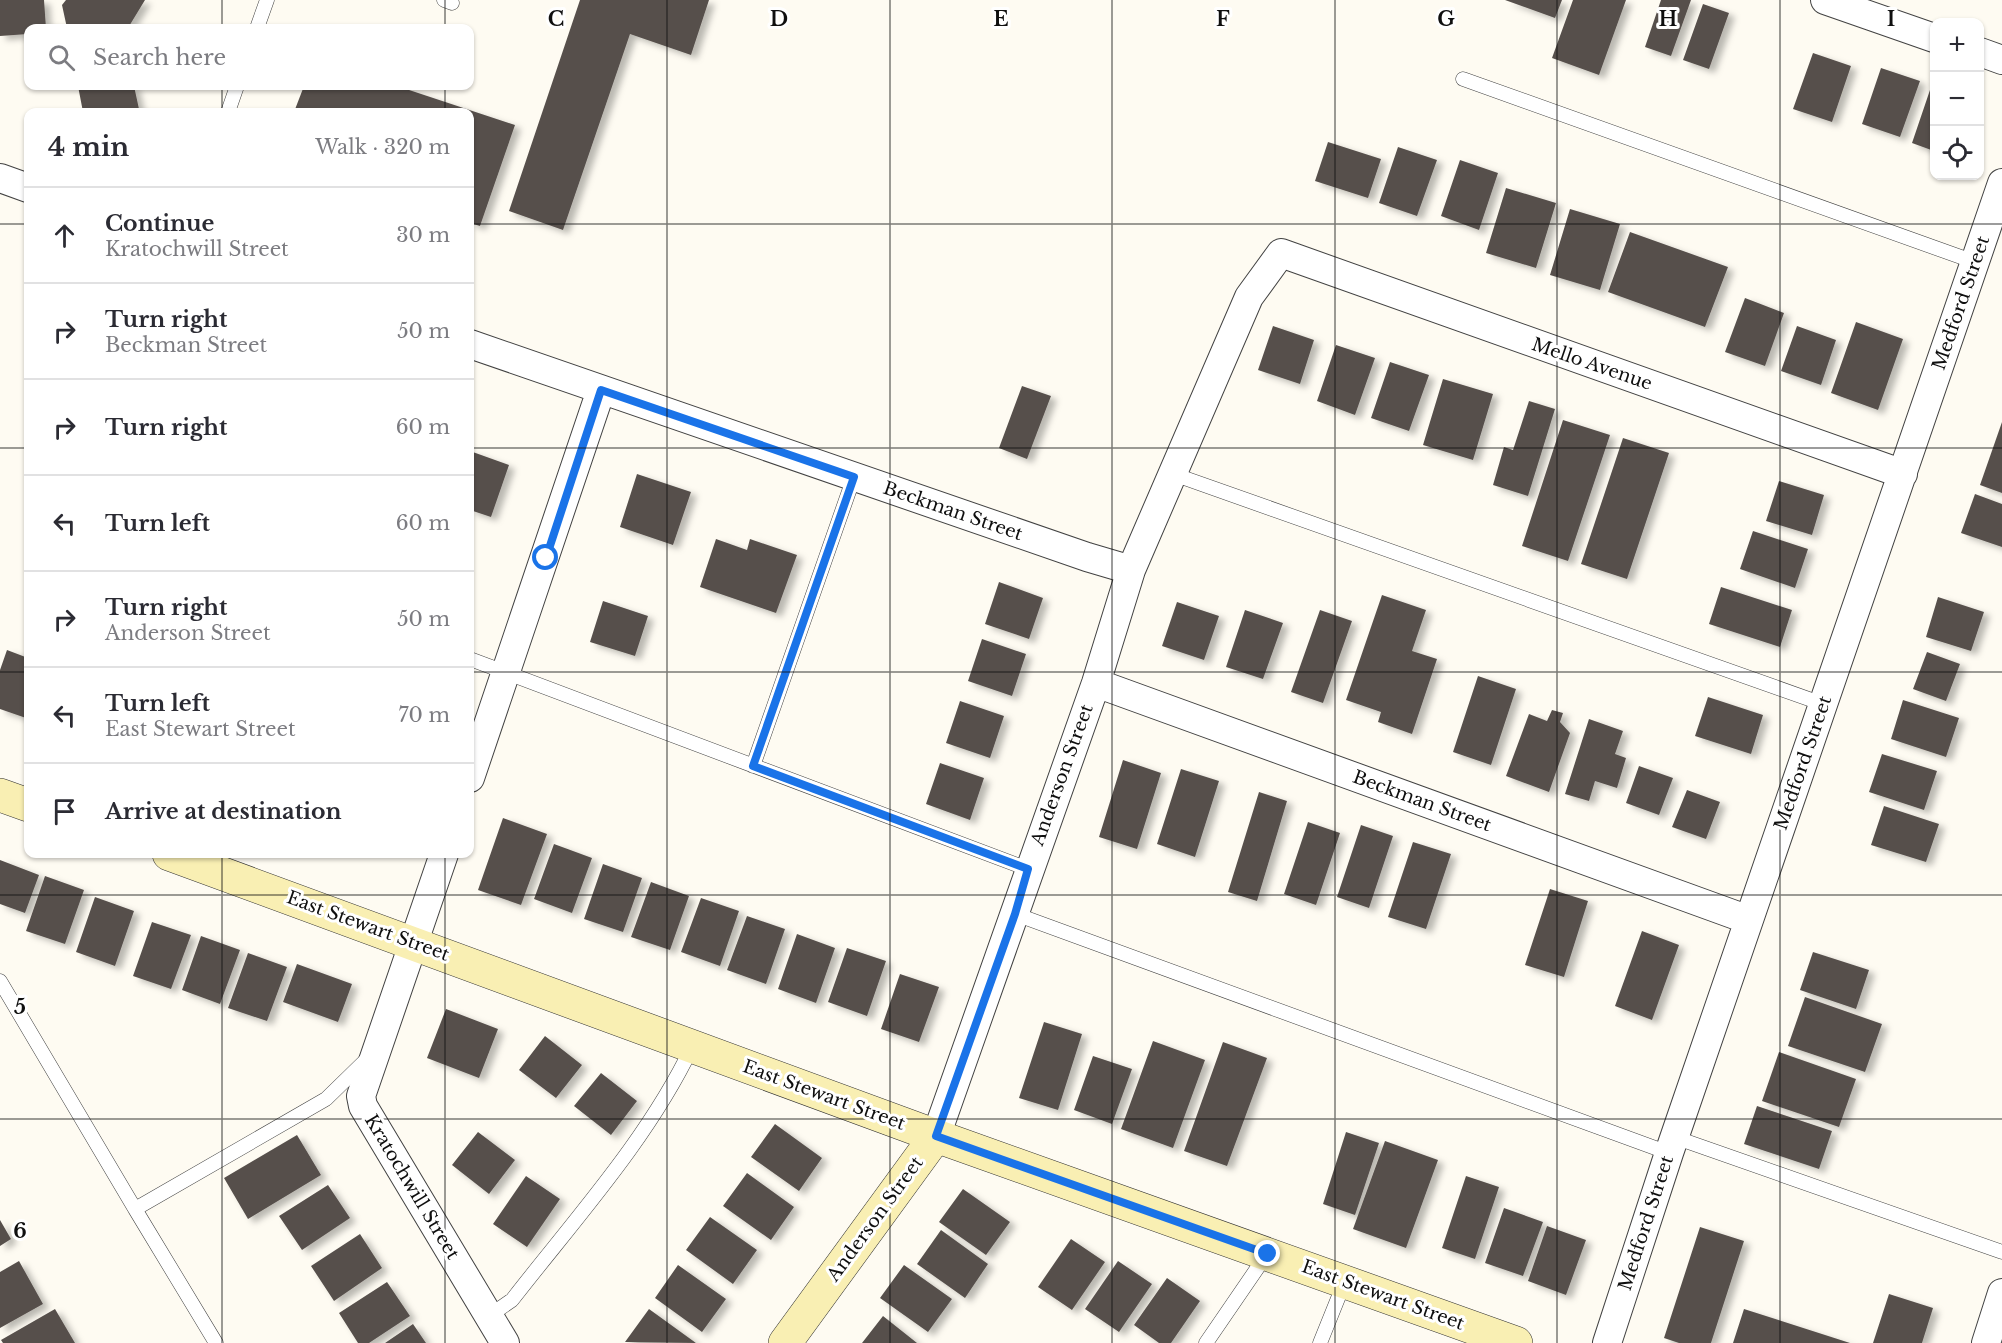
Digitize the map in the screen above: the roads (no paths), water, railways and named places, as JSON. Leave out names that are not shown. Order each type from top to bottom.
[{"type":"main road","points":[[0,795],[24,804]]},
{"type":"main road","name":"East Stewart Street","points":[[180,858],[936,1136],[1516,1343]]},
{"type":"main road","name":"Anderson Street","points":[[785,1343],[936,1136]]},
{"type":"street","points":[[1825,0],[1930,36]]},
{"type":"street","points":[[1984,53],[2002,60]]},
{"type":"street","points":[[0,178],[24,187]]},
{"type":"street","name":"Medford Street","points":[[1607,1343],[1672,1145],[2002,183]]},
{"type":"street","name":"Anderson Street","points":[[936,1136],[1015,914],[1028,869],[1096,683],[1131,570],[1249,297],[1281,253]]},
{"type":"street","name":"Mello Avenue","points":[[1281,253],[1903,474]]},
{"type":"street","name":"Beckman Street","points":[[474,345],[1087,558],[1131,570]]},
{"type":"street","points":[[474,766],[601,390]]},
{"type":"street","name":"Beckman Street","points":[[1096,683],[1749,920]]},
{"type":"street","name":"Kratochwill Street","points":[[443,858],[361,1096],[363,1106],[505,1343]]},
{"type":"street","points":[[1986,1343],[2002,1293]]},
{"type":"lane","points":[[258,24],[267,0]]},
{"type":"lane","points":[[1463,79],[1975,262]]},
{"type":"lane","points":[[229,108],[236,90]]},
{"type":"lane","points":[[1173,474],[1823,704]]},
{"type":"lane","points":[[753,766],[854,477]]},
{"type":"lane","points":[[474,660],[1028,869]]},
{"type":"lane","points":[[1015,914],[1672,1145],[2002,1252]]},
{"type":"lane","points":[[0,981],[216,1343]]},
{"type":"lane","points":[[135,1209],[326,1100],[380,1045]]},
{"type":"lane","points":[[489,1316],[512,1300],[629,1149],[674,1086],[692,1047]]},
{"type":"lane","points":[[1206,1343],[1268,1254]]},
{"type":"lane","points":[[1320,1343],[1345,1281]]}]
